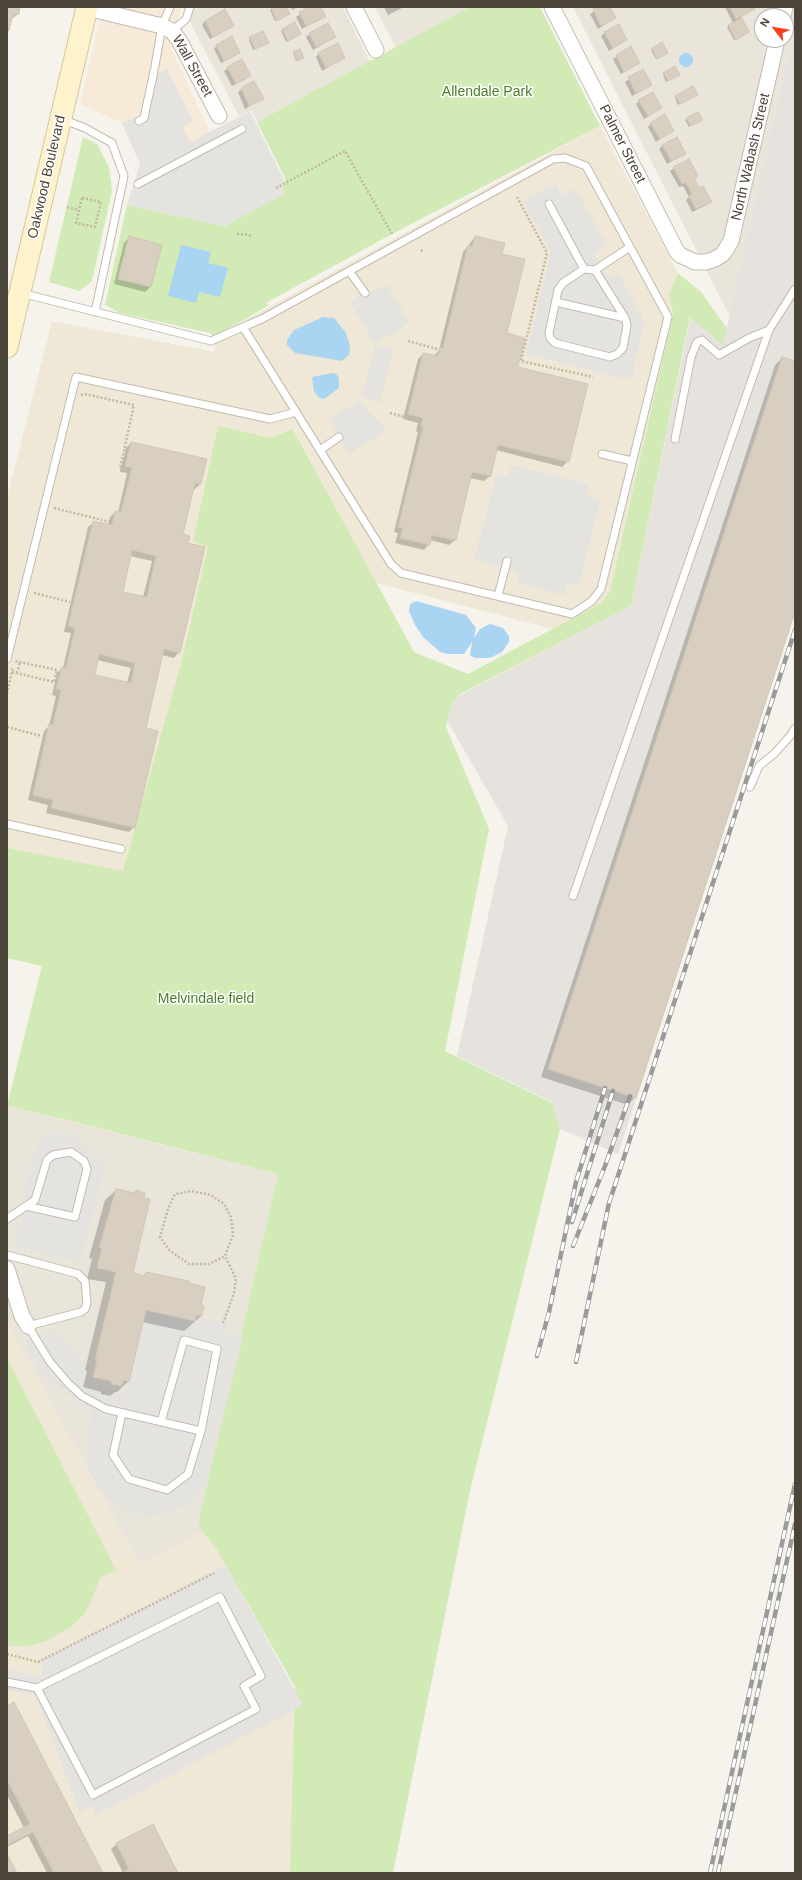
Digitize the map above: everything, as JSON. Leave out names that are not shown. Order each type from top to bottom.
[{"type":"main road","name":"Oakwood Boulevard","points":[[7,348],[14,292],[61,118],[86,7]]},
{"type":"street","name":"Wall Street","points":[[86,7],[167,28],[179,40],[219,116]]},
{"type":"street","points":[[354,7],[376,50]]},
{"type":"street","name":"Palmer Street","points":[[552,7],[676,250],[688,260],[695,262],[706,262]]},
{"type":"street","name":"North Wabash Street","points":[[706,262],[723,254],[732,241],[775,48]]},
{"type":"street","points":[[7,1269],[22,1316],[28,1326]]},
{"type":"lane","points":[[139,121],[144,118],[155,68],[167,28],[170,7]]},
{"type":"lane","points":[[167,28],[186,19],[190,7]]},
{"type":"lane","points":[[61,118],[85,128],[112,143],[124,176],[95,312]]},
{"type":"lane","points":[[138,184],[242,129]]},
{"type":"lane","points":[[14,292],[211,341],[243,327],[262,319],[553,159],[565,158],[586,166],[668,317],[601,589],[592,601],[572,614],[401,573],[391,564],[243,327]]},
{"type":"lane","points":[[549,204],[584,269]]},
{"type":"lane","points":[[595,270],[625,318],[627,325],[623,348],[617,354],[610,357],[554,343],[550,338],[549,333],[558,290],[563,283],[584,269],[595,270],[630,247]]},
{"type":"lane","points":[[349,271],[365,293]]},
{"type":"lane","points":[[573,896],[769,330],[795,289]]},
{"type":"lane","points":[[556,302],[625,318]]},
{"type":"lane","points":[[675,439],[692,357],[697,342],[702,340],[720,355],[749,338],[769,330]]},
{"type":"lane","points":[[7,659],[76,377],[270,419],[296,412]]},
{"type":"lane","points":[[320,450],[339,437]]},
{"type":"lane","points":[[602,454],[632,461]]},
{"type":"lane","points":[[498,596],[507,561]]},
{"type":"lane","points":[[750,786],[759,766],[774,754],[795,728]]},
{"type":"lane","points":[[7,824],[121,849]]},
{"type":"lane","points":[[7,1218],[35,1200],[47,1160],[53,1156],[70,1152],[84,1161],[87,1169],[75,1217],[26,1206]]},
{"type":"lane","points":[[7,1255],[78,1274],[85,1280],[85,1309],[81,1312],[28,1326],[50,1362],[68,1383],[82,1396],[106,1410],[201,1431]]},
{"type":"lane","points":[[122,1413],[113,1455],[129,1479],[167,1490],[188,1474],[201,1431],[217,1349],[184,1340],[161,1422]]},
{"type":"lane","points":[[7,1682],[37,1688],[220,1597],[261,1676],[244,1686],[256,1709],[92,1795],[37,1688]]},
{"type":"path","points":[[276,188],[345,151],[392,234]]},
{"type":"path","points":[[517,197],[547,253],[521,361],[593,377]]},
{"type":"path","points":[[82,198],[101,202],[95,227],[76,223],[79,210],[82,198]]},
{"type":"path","points":[[67,207],[79,210]]},
{"type":"path","points":[[236,234],[249,235],[252,238]]},
{"type":"path","points":[[408,341],[437,349]]},
{"type":"path","points":[[77,399],[85,394],[134,405],[120,469],[127,470]]},
{"type":"path","points":[[390,413],[418,421]]},
{"type":"path","points":[[51,508],[110,522]]},
{"type":"path","points":[[31,593],[70,602]]},
{"type":"path","points":[[7,694],[17,653]]},
{"type":"path","points":[[12,672],[54,682],[56,670],[15,661]]},
{"type":"path","points":[[17,673],[20,662]]},
{"type":"path","points":[[7,728],[42,736]]},
{"type":"path","points":[[223,1323],[234,1293],[236,1279],[225,1256],[232,1235],[231,1217],[224,1204],[211,1195],[191,1190],[175,1194],[168,1209],[160,1237],[169,1250],[189,1264],[209,1264],[225,1256]]},
{"type":"path","points":[[7,1654],[38,1662],[214,1573]]},
{"type":"shaded area","points":[[103,7],[182,7],[169,44],[210,132],[250,111],[284,180],[224,226],[127,205],[140,164],[122,123],[80,104]]},
{"type":"shaded area","points":[[182,7],[343,7],[370,62],[257,122],[251,110],[239,116]]},
{"type":"shaded area","points":[[375,7],[470,7],[396,48]]},
{"type":"shaded area","points":[[573,7],[795,7],[794,30],[794,8],[754,8],[754,48],[790,48],[730,317]]},
{"type":"shaded area","points":[[795,26],[795,612],[618,1154],[560,1129],[552,1102],[457,1056],[508,826],[448,722],[451,706],[460,695],[631,606],[691,316],[723,345],[790,48],[794,48]]},
{"type":"shaded area","points":[[167,69],[193,120],[183,128],[190,142],[250,111],[284,180],[283,195],[224,226],[127,205],[140,164],[122,123],[140,115],[150,78]]},
{"type":"shaded area","points":[[600,126],[678,273],[669,295],[673,314],[610,591],[601,603],[553,629],[376,583],[294,429],[271,439],[317,1159],[240,1592],[379,1873],[7,1873],[7,1322],[138,1564],[202,1531],[198,1523],[278,1174],[7,1106],[42,966],[7,958],[7,497],[52,321],[215,352],[214,337]]},
{"type":"shaded area","points":[[556,184],[562,195],[575,189],[607,245],[594,253],[608,277],[619,274],[642,317],[644,324],[632,377],[628,379],[526,354],[551,252],[523,201]]},
{"type":"shaded area","points":[[387,285],[409,322],[402,328],[374,343],[350,302],[358,296]]},
{"type":"shaded area","points":[[375,346],[394,349],[379,403],[362,397]]},
{"type":"shaded area","points":[[360,400],[366,410],[382,424],[386,431],[349,454],[330,419]]},
{"type":"shaded area","points":[[512,465],[589,484],[587,496],[601,500],[579,586],[568,583],[564,595],[517,583],[518,572],[474,560],[496,474],[508,476]]},
{"type":"shaded area","points":[[7,1106],[278,1174],[198,1523],[202,1531],[139,1565],[7,1322]]},
{"type":"shaded area","points":[[55,1132],[71,1136],[82,1145],[92,1159],[102,1157],[105,1165],[80,1263],[13,1245],[27,1203],[25,1190],[37,1146],[42,1137]]},
{"type":"shaded area","points":[[146,1310],[195,1321],[196,1317],[228,1325],[227,1334],[243,1337],[207,1484],[197,1496],[183,1507],[149,1517],[132,1513],[118,1506],[107,1497],[96,1484],[89,1468],[87,1452],[93,1410],[81,1404],[44,1376],[24,1341],[51,1330],[90,1369],[89,1375],[107,1388],[125,1395]]},
{"type":"shaded area","points":[[226,1565],[303,1705],[96,1815],[92,1805],[80,1812],[35,1695],[7,1690],[7,1669],[42,1678],[42,1660]]},
{"type":"green space","name":"Allendale Park","points":[[470,7],[540,7],[600,126],[392,234],[266,303],[269,305],[214,337],[210,333],[120,313],[105,305],[127,205],[224,226],[223,228],[286,180],[257,122]]},
{"type":"green space","points":[[83,137],[97,144],[109,167],[112,191],[92,281],[79,291],[49,282]]},
{"type":"green space","name":"Melvindale field","points":[[678,273],[701,292],[727,328],[723,345],[690,317],[631,606],[460,694],[451,706],[446,727],[489,829],[445,1051],[552,1103],[560,1129],[469,1495],[393,1873],[290,1873],[295,1687],[215,1546],[202,1531],[198,1523],[278,1174],[68,1120],[7,1106],[42,966],[7,958],[7,848],[123,871],[183,656],[208,547],[193,541],[218,426],[271,438],[293,429],[414,652],[468,674],[601,603],[610,591],[673,314],[669,295]]},
{"type":"green space","points":[[7,1358],[116,1570],[100,1578],[84,1614],[71,1627],[46,1641],[28,1646],[7,1646]]},
{"type":"water","points":[[683,53],[689,53],[693,57],[693,63],[689,67],[683,67],[679,63],[679,57]]},
{"type":"water","points":[[181,245],[211,252],[208,263],[228,268],[220,297],[199,292],[196,303],[168,296]]},
{"type":"water","points":[[323,317],[334,318],[346,333],[350,346],[349,355],[342,361],[295,353],[287,345],[287,340],[294,330]]},
{"type":"water","points":[[332,373],[336,374],[339,378],[339,388],[324,399],[320,398],[314,392],[312,377]]},
{"type":"water","points":[[416,601],[466,615],[476,628],[474,638],[480,629],[490,624],[503,628],[509,636],[509,642],[502,652],[490,658],[476,658],[470,656],[472,642],[464,654],[448,654],[440,652],[423,637],[415,625],[409,611],[410,604]]},
{"type":"building","points":[[7,7],[20,7],[19,14],[13,13],[9,31],[7,30]]},
{"type":"building","points":[[286,7],[290,14],[277,21],[271,8]]},
{"type":"building","points":[[309,7],[321,7],[326,17],[306,26],[299,12]]},
{"type":"building","points":[[598,7],[610,7],[616,18],[601,26],[593,9]]},
{"type":"building","points":[[730,7],[754,7],[754,10],[736,19]]},
{"type":"building","points":[[225,9],[234,26],[213,37],[205,21]]},
{"type":"building","points":[[742,18],[749,32],[736,40],[728,25]]},
{"type":"building","points":[[295,22],[301,34],[288,41],[282,29]]},
{"type":"building","points":[[328,23],[336,37],[316,47],[309,33]]},
{"type":"building","points":[[619,24],[627,40],[613,48],[604,32]]},
{"type":"building","points":[[263,31],[269,43],[255,49],[249,37]]},
{"type":"building","points":[[232,36],[240,53],[224,61],[216,45]]},
{"type":"building","points":[[662,42],[668,53],[657,59],[652,48]]},
{"type":"building","points":[[338,43],[345,58],[326,68],[318,53]]},
{"type":"building","points":[[631,46],[640,63],[624,72],[616,55]]},
{"type":"building","points":[[300,49],[304,58],[297,61],[293,52]]},
{"type":"building","points":[[242,59],[251,76],[236,84],[227,67]]},
{"type":"building","points":[[675,66],[680,75],[668,81],[663,73]]},
{"type":"building","points":[[643,69],[652,85],[636,94],[628,77]]},
{"type":"building","points":[[254,81],[264,99],[249,106],[241,88]]},
{"type":"building","points":[[693,86],[698,95],[680,104],[675,96]]},
{"type":"building","points":[[653,92],[662,108],[648,116],[638,100]]},
{"type":"building","points":[[698,112],[703,120],[691,126],[686,118]]},
{"type":"building","points":[[665,114],[674,131],[660,139],[650,123]]},
{"type":"building","points":[[677,137],[686,154],[671,161],[662,145]]},
{"type":"building","points":[[689,159],[698,176],[694,178],[699,188],[703,186],[712,202],[696,209],[689,196],[692,194],[686,183],[682,184],[673,167]]},
{"type":"building","points":[[129,236],[162,245],[151,287],[118,279]]},
{"type":"building","points":[[475,236],[505,243],[502,254],[525,259],[507,333],[525,338],[518,367],[588,384],[569,462],[498,445],[491,476],[472,472],[456,540],[432,535],[430,545],[400,538],[403,528],[398,527],[423,427],[421,426],[423,418],[408,414],[423,353],[438,356],[440,348],[443,348],[468,245],[472,247]]},
{"type":"building","points":[[782,357],[795,361],[795,612],[636,1098],[548,1069]]},
{"type":"building","points":[[131,442],[207,459],[201,484],[195,483],[183,534],[190,536],[188,543],[205,547],[180,653],[164,649],[146,728],[158,731],[135,828],[51,808],[53,800],[33,795],[49,724],[53,725],[61,690],[56,689],[62,667],[66,668],[75,628],[68,626],[93,521],[112,525],[115,511],[121,512],[132,468],[125,466]],"holes":[[[132,550],[156,556],[147,597],[123,592]],[[99,654],[135,663],[131,683],[95,675]]]},
{"type":"building","points":[[116,1189],[135,1193],[136,1190],[145,1193],[144,1198],[150,1199],[133,1273],[145,1276],[146,1272],[189,1281],[188,1283],[205,1287],[201,1305],[204,1306],[202,1316],[197,1315],[195,1321],[146,1310],[129,1382],[123,1380],[122,1386],[111,1384],[111,1381],[93,1377],[97,1360],[95,1360],[116,1272],[97,1268],[102,1248],[99,1248]]},
{"type":"building","points":[[14,1702],[103,1873],[54,1873],[33,1832],[7,1845],[7,1836],[30,1824],[7,1780],[7,1706]]},
{"type":"building","points":[[153,1824],[178,1873],[121,1873],[129,1869],[116,1843]]},
{"type":"building","points":[[7,1854],[17,1873],[7,1873]]},
{"type":"railway","points":[[576,1362],[609,1203],[795,630]]},
{"type":"railway","points":[[537,1356],[549,1312],[576,1182],[605,1088]]},
{"type":"railway","points":[[572,1222],[613,1091]]},
{"type":"railway","points":[[573,1246],[605,1166],[630,1096]]},
{"type":"railway","points":[[710,1873],[795,1484]]},
{"type":"railway","points":[[718,1873],[795,1524]]}]
